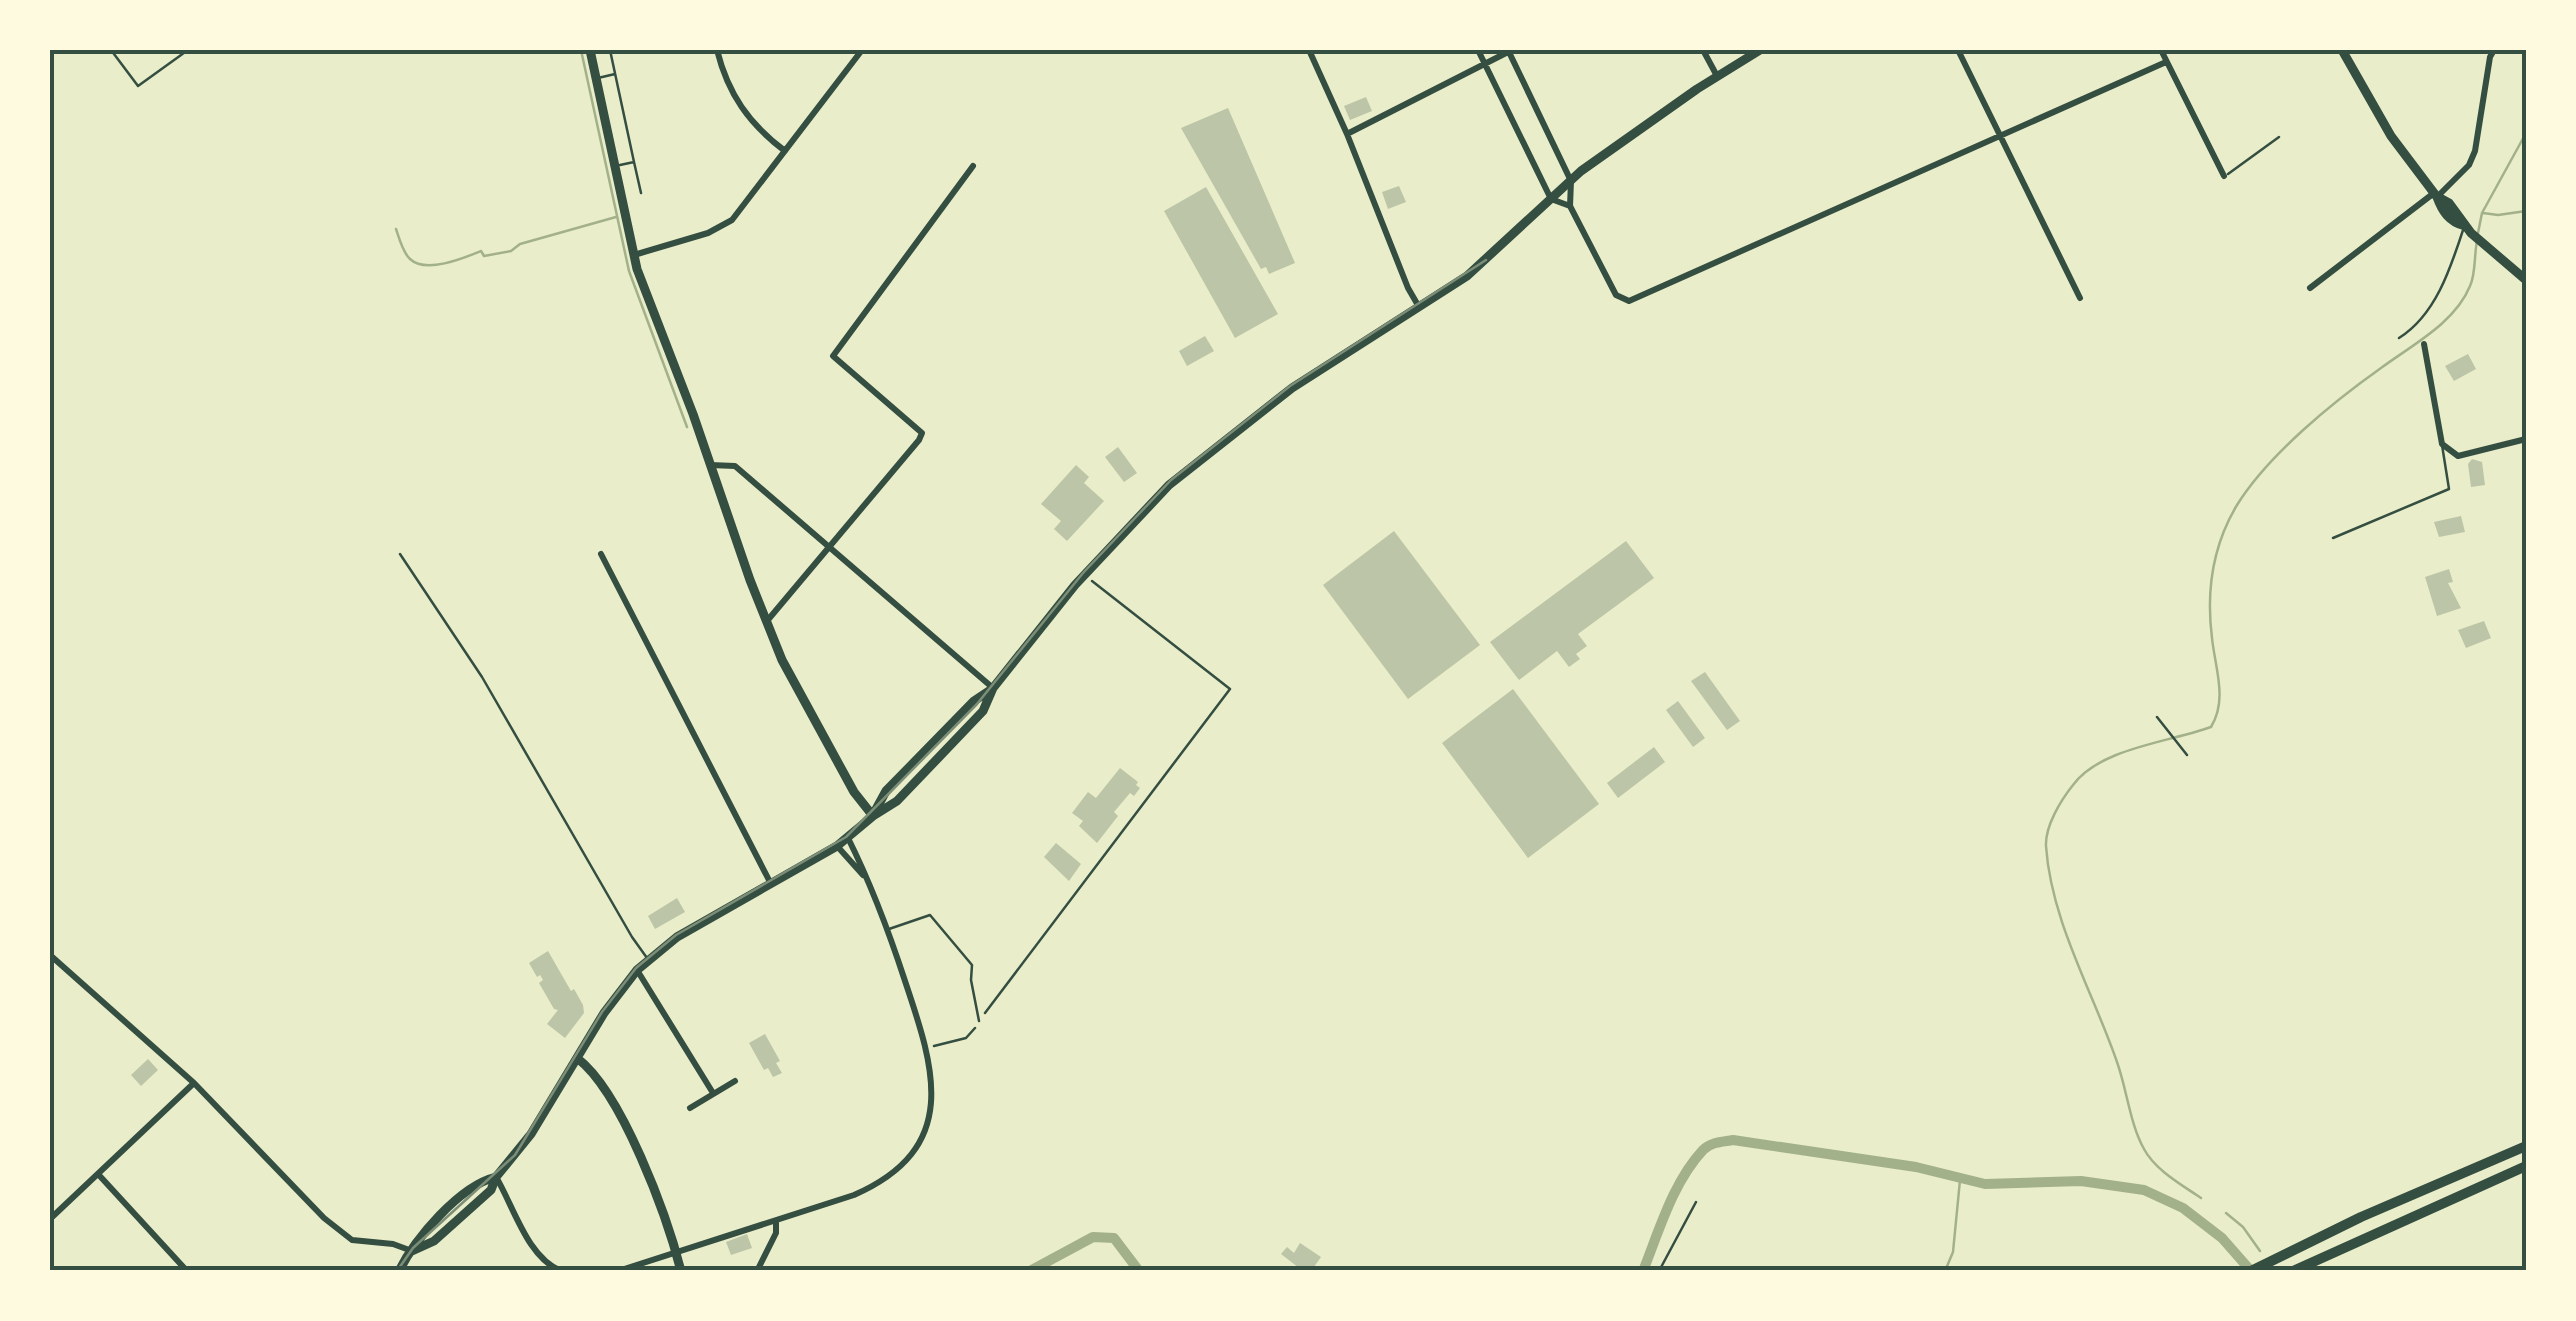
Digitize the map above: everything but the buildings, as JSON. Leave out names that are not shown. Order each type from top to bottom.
[{"type":"highway","points":[[2251,1271],[2526,1146]]},
{"type":"highway","points":[[2293,1271],[2526,1166]]},
{"type":"main road","points":[[590,50],[633,255],[766,622],[782,660],[854,792],[873,816]]},
{"type":"main road","points":[[399,1271],[416,1239],[474,1186],[496,1177],[531,1134],[616,995],[637,970],[677,937],[837,846],[898,801],[983,710],[993,688],[1085,574],[1177,478],[1292,388],[1486,260],[1614,147],[1760,50]]},
{"type":"main road","points":[[2342,50],[2391,136],[2449,217],[2526,280]]},
{"type":"main road","points":[[577,1058],[591,1069],[632,1142],[682,1271]]},
{"type":"street","points":[[718,50],[726,81],[743,111],[785,151]]},
{"type":"street","points":[[633,255],[724,226],[739,213],[862,50]]},
{"type":"street","points":[[1309,50],[1419,307]]},
{"type":"street","points":[[1478,50],[1551,199],[1570,206]]},
{"type":"street","points":[[1703,50],[1717,76]]},
{"type":"street","points":[[1958,50],[2080,298]]},
{"type":"street","points":[[2160,50],[2222,178]]},
{"type":"street","points":[[2310,288],[2436,195],[2469,165],[2494,50]]},
{"type":"street","points":[[1346,134],[1509,51],[1571,181],[1570,206],[1616,295],[1629,300],[2166,62]]},
{"type":"street","points":[[766,622],[922,433],[833,356],[973,166]]},
{"type":"street","points":[[2424,344],[2442,444],[2458,456],[2526,439]]},
{"type":"street","points":[[710,465],[735,466],[993,688]]},
{"type":"street","points":[[602,554],[770,884]]},
{"type":"street","points":[[618,1271],[882,1183],[919,1144],[930,1110],[932,1070],[928,1047],[888,930],[848,838]]},
{"type":"street","points":[[837,846],[868,880]]},
{"type":"street","points":[[50,955],[194,1082],[340,1232],[360,1242],[393,1244],[412,1251]]},
{"type":"street","points":[[637,970],[713,1093]]},
{"type":"street","points":[[690,1108],[735,1081]]},
{"type":"street","points":[[50,1220],[194,1082]]},
{"type":"street","points":[[98,1174],[187,1271]]},
{"type":"street","points":[[496,1177],[533,1245],[544,1260],[561,1271]]},
{"type":"street","points":[[757,1271],[776,1233],[776,1221]]},
{"type":"lane","points":[[610,50],[641,193]]},
{"type":"lane","points":[[596,78],[615,74]]},
{"type":"lane","points":[[2222,178],[2279,137]]},
{"type":"lane","points":[[616,165],[634,162]]},
{"type":"lane","points":[[2400,338],[2419,326],[2468,229]]},
{"type":"lane","points":[[2333,538],[2449,488],[2442,444]]},
{"type":"lane","points":[[400,554],[482,677],[648,959]]},
{"type":"lane","points":[[2157,717],[2187,755]]},
{"type":"lane","points":[[888,930],[930,915],[972,965],[979,1021]]},
{"type":"path","points":[[111,50],[138,86],[188,50]]},
{"type":"path","points":[[928,1047],[966,1038],[1230,689],[1085,574]]},
{"type":"path","points":[[1659,1271],[1696,1202]]},
{"type":"waterway","points":[[581,50],[629,271],[687,427]]},
{"type":"waterway","points":[[2478,233],[2482,213],[2526,133]]},
{"type":"waterway","points":[[2483,213],[2526,211]]},
{"type":"waterway","points":[[396,229],[410,259],[435,265],[481,251],[484,256],[511,251],[520,244],[616,217]]},
{"type":"waterway","points":[[2201,1198],[2155,1164],[2139,1139],[2117,1062],[2056,902],[2046,846],[2048,830],[2073,785],[2100,762],[2211,727],[2220,694],[2210,620],[2211,586],[2222,536],[2237,505],[2266,467],[2323,413],[2432,332],[2454,311],[2472,281],[2477,241]]},
{"type":"waterway","points":[[1643,1271],[1668,1208],[1692,1163],[1710,1145],[1733,1140],[1916,1167],[1985,1184],[2081,1181],[2144,1190],[2183,1208],[2222,1238],[2251,1271]]},
{"type":"waterway","points":[[1945,1271],[1953,1252],[1960,1180]]},
{"type":"waterway","points":[[2226,1213],[2243,1227],[2260,1251]]},
{"type":"waterway","points":[[1030,1271],[1093,1237],[1114,1238],[1139,1271]]},
{"type":"tram line","points":[[397,1271],[413,1248],[515,1155],[602,1012],[636,968],[676,935],[846,837],[977,704],[1083,573],[1171,480],[1290,386],[1486,260]]}]
